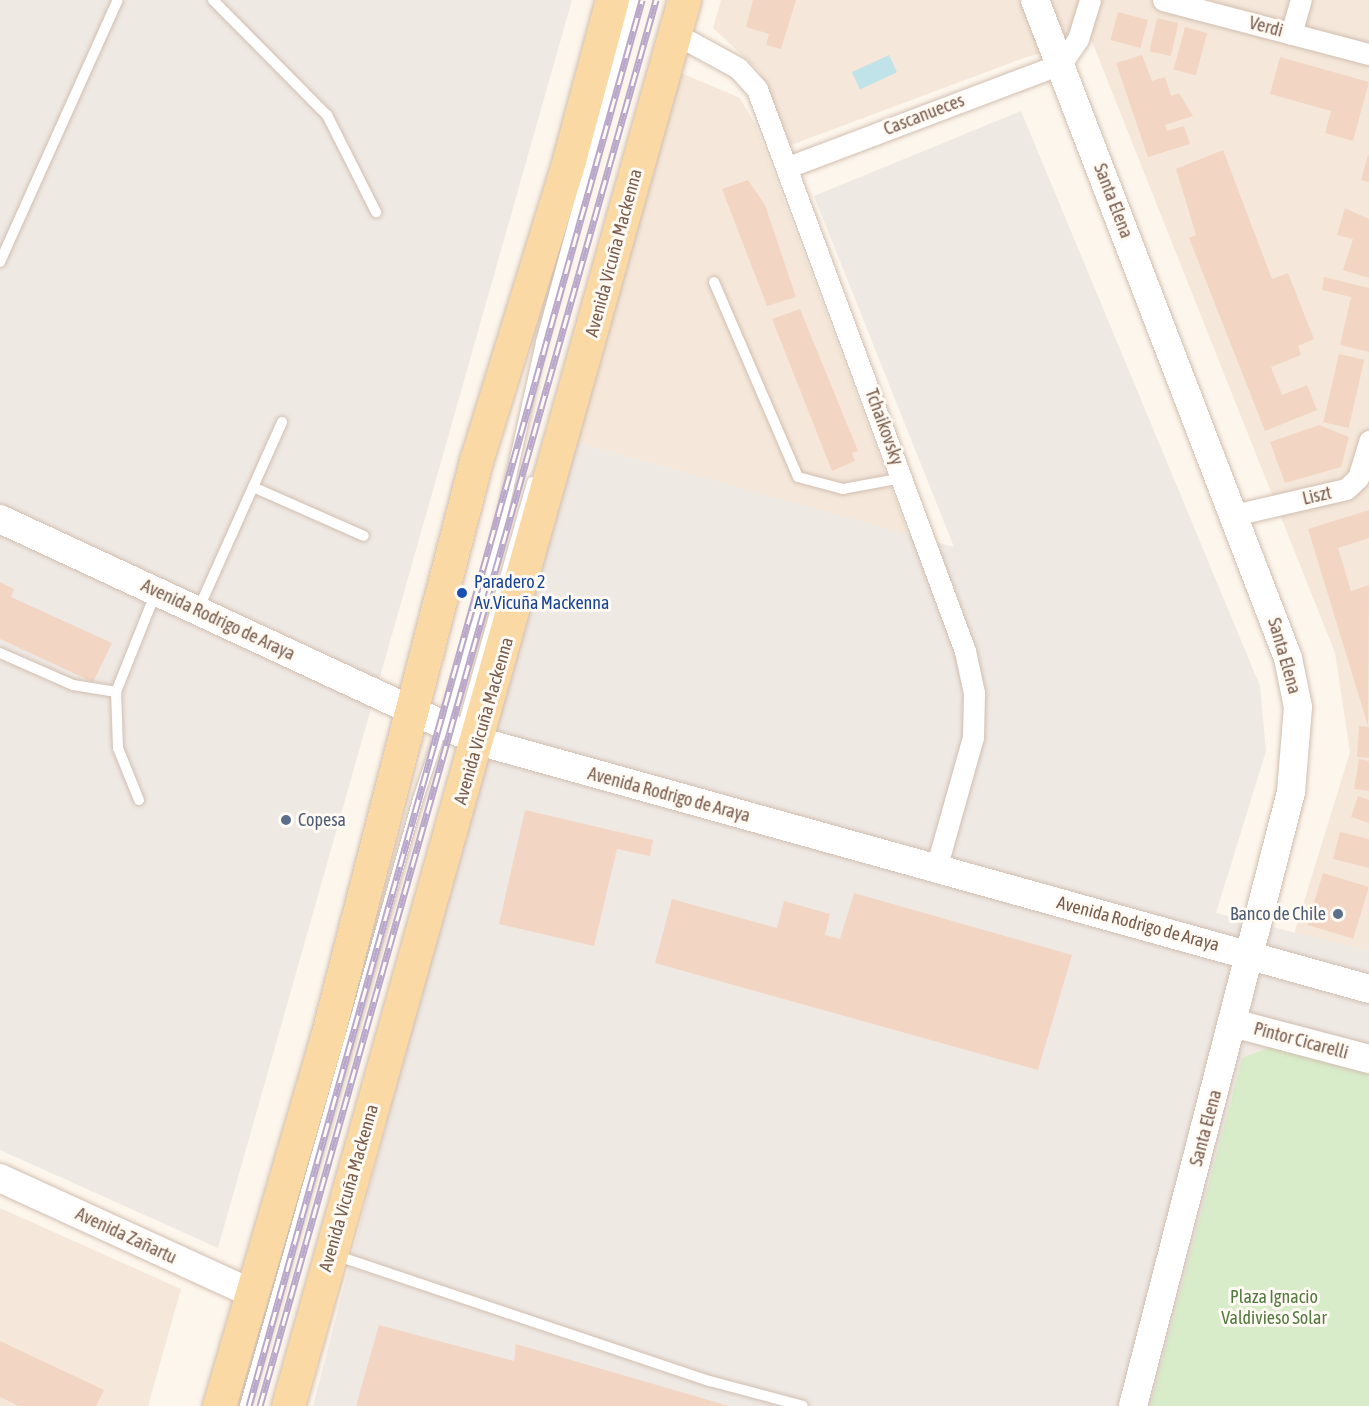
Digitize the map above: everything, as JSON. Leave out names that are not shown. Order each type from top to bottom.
[{"type":"main road","points":[[219,1406],[352,943],[408,708],[612,0]]},
{"type":"main road","name":"Avenida Vicuña Mackenna","points":[[288,1406],[330,1253],[459,736],[684,0]]},
{"type":"main road","name":"Santa Elena","points":[[1035,0],[1288,658],[1299,723],[1296,772],[1133,1406]]},
{"type":"main road","name":"Avenida Rodrigo de Araya","points":[[0,519],[408,708],[459,736],[1369,989]]},
{"type":"main road","name":"Pintor Cicarelli","points":[[1233,1023],[1369,1059]]},
{"type":"main road","name":"Avenida Zañartu","points":[[0,1178],[253,1294]]},
{"type":"street","points":[[1061,64],[1077,39],[1090,0]]},
{"type":"street","name":"Verdi","points":[[1163,0],[1369,54]]},
{"type":"street","points":[[1292,34],[1301,0]]},
{"type":"street","name":"Tchaikovsky","points":[[674,33],[738,68],[757,89],[788,167],[965,651],[974,693],[973,738],[936,869]]},
{"type":"street","name":"Cascanueces","points":[[788,167],[1061,64]]},
{"type":"street","name":"Liszt","points":[[1234,515],[1346,489],[1358,477],[1369,441]]},
{"type":"lane","points":[[0,262],[118,0]]},
{"type":"lane","points":[[213,0],[327,115],[376,212]]},
{"type":"lane","points":[[459,736],[481,611],[541,342],[634,0]]},
{"type":"lane","points":[[652,63],[670,0]]},
{"type":"lane","points":[[714,282],[798,477],[843,489],[902,478]]},
{"type":"lane","points":[[198,611],[282,422]]},
{"type":"lane","points":[[245,1406],[459,736],[537,466]]},
{"type":"lane","points":[[253,487],[364,536]]},
{"type":"lane","points":[[138,800],[118,748],[116,692],[156,591]]},
{"type":"lane","points":[[0,653],[73,685],[116,692]]},
{"type":"lane","points":[[275,1406],[355,1118]]},
{"type":"lane","points":[[330,1253],[710,1381],[803,1406]]},
{"type":"shaded area","points":[[0,0],[572,0],[218,1248],[0,1150]]},
{"type":"shaded area","points":[[721,0],[1369,0],[1369,951],[1294,934],[1350,752],[1335,653],[1091,39],[1027,57],[791,145],[759,71],[713,28]]},
{"type":"shaded area","points":[[681,73],[740,98],[756,126],[909,536],[572,441]]},
{"type":"shaded area","points":[[1021,111],[1260,686],[1266,751],[1216,913],[1369,951],[1369,1406],[313,1406],[487,736],[572,441],[954,547],[814,196]]},
{"type":"shaded area","points":[[0,1208],[181,1289],[148,1406],[0,1406]]},
{"type":"green space","name":"Plaza Ignacio Valdivieso Solar","points":[[1271,1047],[1369,1074],[1369,1406],[1150,1406],[1242,1058]]},
{"type":"water","points":[[889,55],[897,72],[860,90],[852,72]]},
{"type":"building","points":[[753,0],[796,0],[781,49],[766,45],[769,34],[746,27]]},
{"type":"building","points":[[1118,12],[1148,20],[1140,48],[1110,40]]},
{"type":"building","points":[[1157,18],[1178,23],[1171,56],[1149,51]]},
{"type":"building","points":[[1185,27],[1207,33],[1196,75],[1174,70]]},
{"type":"building","points":[[1142,55],[1152,81],[1165,77],[1171,96],[1179,93],[1193,116],[1165,125],[1167,131],[1184,126],[1190,144],[1148,157],[1116,63]]},
{"type":"building","points":[[1280,57],[1369,82],[1353,141],[1325,133],[1331,111],[1270,94]]},
{"type":"building","points":[[1223,150],[1272,279],[1288,273],[1314,339],[1298,346],[1301,355],[1271,367],[1282,395],[1307,385],[1317,410],[1265,431],[1189,238],[1196,235],[1176,169]]},
{"type":"building","points":[[1369,155],[1369,182],[1361,180]]},
{"type":"building","points":[[748,180],[765,205],[796,297],[767,306],[722,189]]},
{"type":"building","points":[[1345,208],[1369,219],[1369,278],[1343,270],[1353,239],[1337,235]]},
{"type":"building","points":[[1324,277],[1369,288],[1369,352],[1340,345],[1351,297],[1322,290]]},
{"type":"building","points":[[800,309],[858,451],[852,453],[855,461],[832,471],[772,319]]},
{"type":"building","points":[[1339,354],[1364,360],[1349,428],[1323,422]]},
{"type":"building","points":[[1319,425],[1349,437],[1341,467],[1285,483],[1270,442]]},
{"type":"building","points":[[1369,510],[1369,538],[1338,548],[1351,591],[1369,585],[1368,726],[1308,529]]},
{"type":"building","points":[[0,582],[14,589],[11,597],[112,643],[93,682],[0,639]]},
{"type":"building","points":[[1359,726],[1369,727],[1369,758],[1357,757]]},
{"type":"building","points":[[1359,759],[1369,761],[1369,791],[1354,789]]},
{"type":"building","points":[[1358,796],[1369,800],[1369,823],[1351,817]]},
{"type":"building","points":[[525,810],[653,840],[650,856],[617,849],[594,946],[499,924]]},
{"type":"building","points":[[1340,832],[1369,839],[1369,868],[1333,859]]},
{"type":"building","name":"Banco de Chile","points":[[1323,873],[1369,887],[1353,939],[1307,925]]},
{"type":"building","points":[[854,893],[1072,955],[1038,1070],[655,963],[672,899],[777,928],[784,901],[830,914],[825,935],[840,939]]},
{"type":"building","points":[[379,1325],[514,1361],[516,1344],[729,1406],[356,1406]]},
{"type":"building","points":[[0,1341],[104,1390],[96,1406],[19,1406],[0,1397]]},
{"type":"railway","points":[[249,1406],[642,0]]},
{"type":"railway","points":[[260,1406],[656,0]]},
{"type":"place","name":"Paradero 2 Av.Vicuña Mackenna","points":[[462,593]]},
{"type":"place","name":"Copesa","points":[[286,820]]},
{"type":"place","name":"Banco de Chile","points":[[1338,914]]}]
